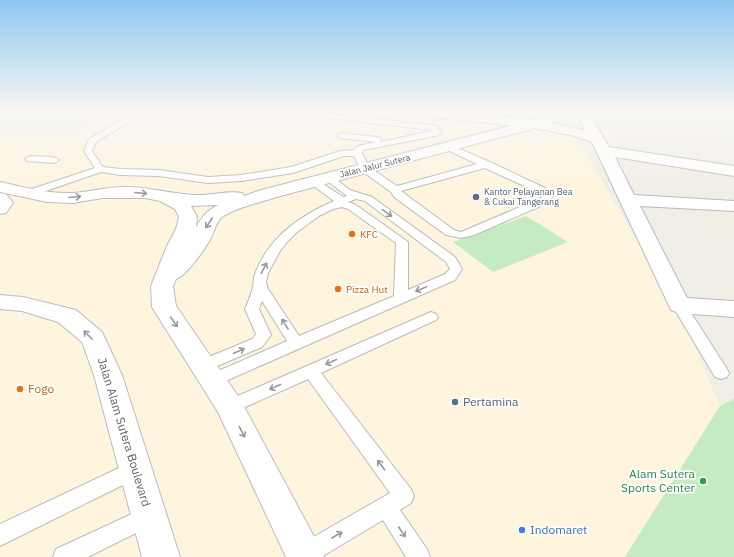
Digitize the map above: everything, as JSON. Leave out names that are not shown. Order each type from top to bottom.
[{"type":"main road","name":"Jalan Jalur Sutera","points":[[162,286],[188,256],[200,239],[208,222],[215,214],[224,208],[267,194],[485,137]]},
{"type":"main road","points":[[586,137],[600,145],[734,171]]},
{"type":"main road","points":[[596,137],[679,305],[734,309]]},
{"type":"main road","name":"Jalan Jalur Sutera","points":[[0,187],[47,197],[73,198],[102,193],[126,192],[198,202],[267,194]]},
{"type":"main road","name":"Jalan Jalur Sutera","points":[[162,286],[177,246],[186,229],[188,216],[182,206],[165,197]]},
{"type":"main road","points":[[0,198],[4,203],[0,210]]},
{"type":"main road","points":[[628,200],[734,206]]},
{"type":"main road","points":[[162,286],[164,308],[230,407],[304,556]]},
{"type":"main road","name":"Jalan Alam Sutera Boulevard","points":[[0,302],[23,304],[67,316],[92,338],[108,375],[162,557]]},
{"type":"lane","points":[[99,137],[92,141],[88,151],[100,169]]},
{"type":"lane","points":[[350,137],[390,142]]},
{"type":"lane","points":[[357,153],[361,148],[416,137]]},
{"type":"lane","points":[[357,153],[365,169],[395,190],[398,195],[450,233],[457,235],[470,233],[546,200],[547,196],[541,190],[448,147]]},
{"type":"lane","points":[[30,193],[100,169],[120,172],[159,173],[208,180],[241,178],[293,170],[343,153],[357,153]]},
{"type":"lane","points":[[30,159],[54,160]]},
{"type":"lane","points":[[395,190],[487,164]]},
{"type":"lane","points":[[322,180],[347,199]]},
{"type":"lane","points":[[322,180],[338,186],[347,199]]},
{"type":"lane","points":[[347,199],[368,199],[452,260],[456,268],[450,276],[296,343],[252,364],[208,373],[257,343],[264,334],[252,309],[260,286],[260,275],[270,255],[282,240],[302,222],[327,207],[347,199]]},
{"type":"lane","points":[[302,222],[310,222],[333,206],[342,204],[352,207],[402,242],[401,297]]},
{"type":"lane","points":[[260,286],[296,343]]},
{"type":"lane","points":[[679,305],[721,373]]},
{"type":"lane","points":[[230,407],[311,371],[359,355],[397,338],[431,317]]},
{"type":"lane","points":[[304,556],[404,496],[311,371]]},
{"type":"lane","points":[[0,535],[136,469]]},
{"type":"lane","points":[[386,507],[419,557]]},
{"type":"lane","points":[[64,557],[150,516]]},
{"type":"shaded area","points":[[0,137],[576,137],[684,322],[720,406],[625,557],[0,557]]},
{"type":"green space","points":[[526,216],[568,242],[493,272],[453,242]]},
{"type":"green space","name":"Alam Sutera Sports Center","points":[[734,399],[734,557],[625,557],[720,406]]},
{"type":"place","name":"Kantor Pelayanan Bea & Cukai Tangerang","points":[[476,197]]},
{"type":"place","name":"KFC","points":[[352,234]]},
{"type":"place","name":"Pizza Hut","points":[[338,289]]},
{"type":"place","name":"Fogo","points":[[20,389]]},
{"type":"place","name":"Pertamina","points":[[455,402]]},
{"type":"place","name":"Alam Sutera Sports Center","points":[[703,481]]},
{"type":"place","name":"Indomaret","points":[[522,530]]}]
